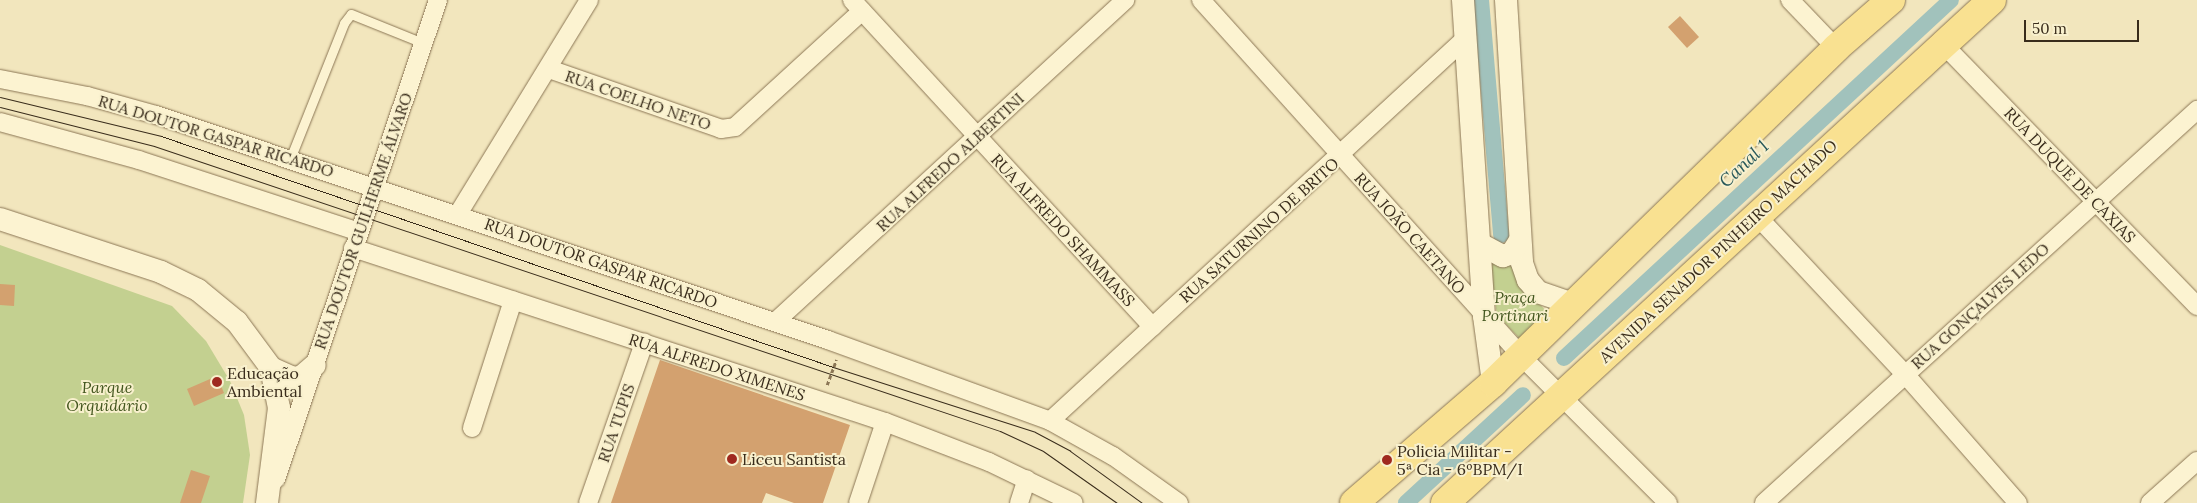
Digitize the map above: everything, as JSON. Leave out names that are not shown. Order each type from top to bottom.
[{"type":"main road","points":[[1354,503],[1493,382],[1524,359],[1575,305],[1836,48],[1890,0]]},
{"type":"main road","name":"AVENIDA SENADOR PINHEIRO MACHADO","points":[[1445,503],[1557,394],[1757,216],[1992,0]]},
{"type":"street","name":"RUA DOUTOR GUILHERME ÁLVARO","points":[[268,501],[438,0]]},
{"type":"street","points":[[458,214],[549,69],[589,0]]},
{"type":"street","name":"RUA ALFREDO ALBERTINI","points":[[775,322],[1125,0]]},
{"type":"street","name":"RUA JOÃO CAETANO","points":[[1201,0],[1484,316],[1557,394],[1668,503]]},
{"type":"street","points":[[1463,0],[1484,316],[1493,382]]},
{"type":"street","points":[[1790,0],[1836,48]]},
{"type":"street","points":[[1507,1],[1519,242],[1528,280],[1538,292],[1575,305]]},
{"type":"street","name":"RUA COELHO NETO","points":[[549,69],[721,128],[735,127],[857,6]]},
{"type":"street","name":"RUA ALFREDO SHAMMASS","points":[[857,6],[1153,327]]},
{"type":"street","name":"RUA SATURNINO DE BRITO","points":[[1050,421],[1466,37]]},
{"type":"street","name":"RUA DUQUE DE CAXIAS","points":[[1944,44],[2197,306]]},
{"type":"street","name":"RUA DOUTOR GASPAR RICARDO","points":[[0,79],[115,103],[374,186],[818,337],[1050,421],[1113,456],[1179,503]]},
{"type":"street","name":"RUA GONÇALVES LEDO","points":[[1764,503],[1904,373],[2197,110]]},
{"type":"street","name":"RUA ALFREDO XIMENES","points":[[0,122],[139,160],[513,300],[885,422],[1027,479],[1074,503]]},
{"type":"street","points":[[1757,216],[1904,373],[2018,503]]},
{"type":"street","points":[[0,219],[161,272],[198,290],[237,322],[271,368],[279,408],[268,501]]},
{"type":"street","points":[[1480,244],[1502,256],[1512,253],[1519,242]]},
{"type":"street","points":[[472,428],[513,300]]},
{"type":"street","name":"RUA TUPIS","points":[[588,503],[644,343]]},
{"type":"street","points":[[271,368],[293,378],[301,377],[315,365]]},
{"type":"street","points":[[858,503],[885,422]]},
{"type":"street","points":[[2150,503],[2197,461]]},
{"type":"street","points":[[1019,503],[1027,479]]},
{"type":"lane","points":[[290,159],[336,41],[351,14],[423,43]]},
{"type":"path","points":[[818,337],[814,350],[836,358],[826,387],[849,395],[844,408]]},
{"type":"green space","name":"Parque Orquidário","points":[[0,245],[172,306],[206,341],[230,381],[244,415],[250,455],[243,503],[0,503]]},
{"type":"green space","name":"Praça Portinari","points":[[1512,260],[1528,292],[1549,314],[1521,340],[1497,315],[1489,262]]},
{"type":"building","points":[[1680,16],[1699,37],[1687,48],[1668,27]]},
{"type":"building","points":[[0,284],[15,285],[14,306],[0,305]]},
{"type":"building","name":"Liceu Santista","points":[[660,360],[850,425],[823,503],[794,503],[766,493],[762,503],[611,503]]},
{"type":"building","points":[[217,376],[224,393],[194,406],[187,389]]},
{"type":"building","points":[[191,470],[210,476],[201,503],[180,503]]},
{"type":"waterway","points":[[1481,0],[1501,235]]},
{"type":"waterway","name":"Canal 1","points":[[1564,358],[1951,0]]},
{"type":"waterway","name":"Canal 1","points":[[1406,503],[1523,395]]},
{"type":"tram line","points":[[0,97],[161,136],[833,367],[1035,432],[1070,451],[1142,503]]},
{"type":"tram line","points":[[0,107],[154,146],[1000,431],[1043,451],[1117,503]]},
{"type":"place","name":"Educação Ambiental","points":[[217,382]]},
{"type":"place","name":"Liceu Santista","points":[[732,459]]},
{"type":"place","name":"Policia Militar - 5ª Cia - 6ºBPM/I","points":[[1387,460]]}]
